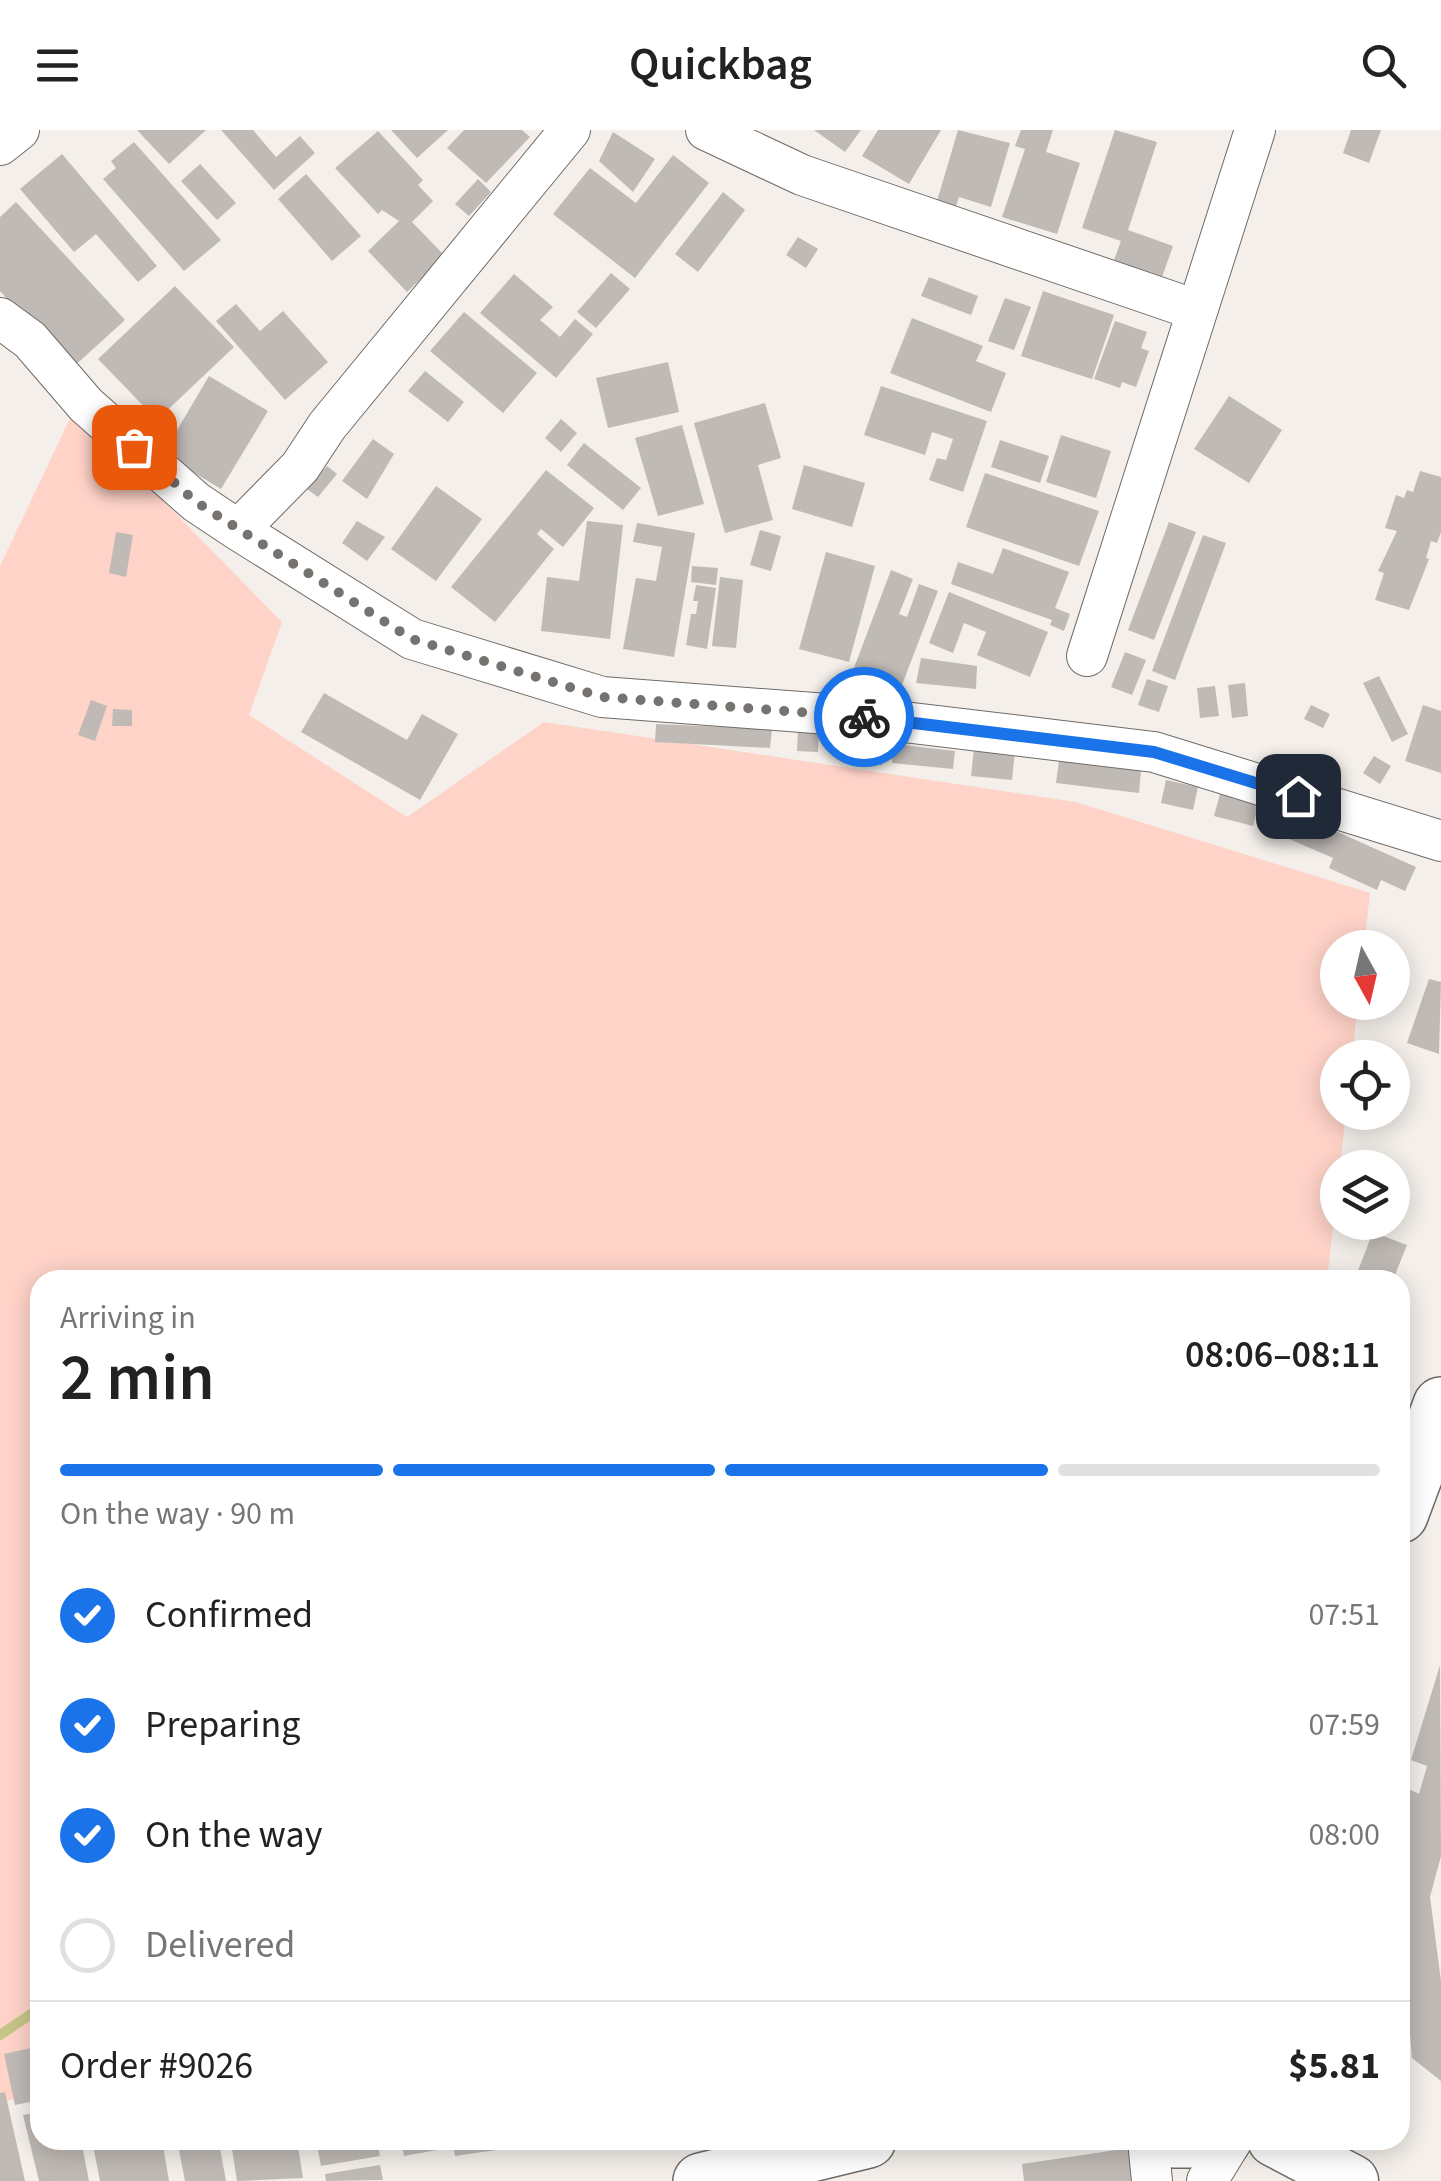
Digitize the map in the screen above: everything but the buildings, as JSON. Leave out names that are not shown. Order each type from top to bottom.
[{"type":"main road","points":[[1410,1487],[1441,1405]]},
{"type":"main road","points":[[700,2181],[827,2150]]},
{"type":"street","points":[[0,144],[19,130]]},
{"type":"street","points":[[238,530],[300,467],[327,426],[570,130]]},
{"type":"street","points":[[706,130],[802,175],[1196,310]]},
{"type":"street","points":[[1087,656],[1255,130]]},
{"type":"street","points":[[0,318],[30,340],[86,405],[196,502],[412,639],[602,697],[854,716],[1154,752],[1441,841]]},
{"type":"street","points":[[1149,2150],[1152,2181]]},
{"type":"street","points":[[1207,2181],[1226,2150]]},
{"type":"street","points":[[1293,2150],[1352,2181]]},
{"type":"street","points":[[1359,2150],[1373,2181]]},
{"type":"shaded area","points":[[74,410],[282,622],[249,715],[407,817],[544,722],[1076,802],[1370,893],[1366,930],[1320,930],[1320,1020],[1356,1020],[1354,1040],[1320,1040],[1320,1130],[1344,1130],[1342,1150],[1320,1150],[1320,1240],[1332,1240],[1328,1270],[30,1270],[30,2095],[0,2102],[0,566]]},
{"type":"waterway","points":[[0,2035],[30,2015]]},
{"type":"way so far","points":[[134,447],[196,502],[412,639],[602,697],[864,717]]},
{"type":"route","points":[[864,717],[1154,752],[1298,796]]}]
